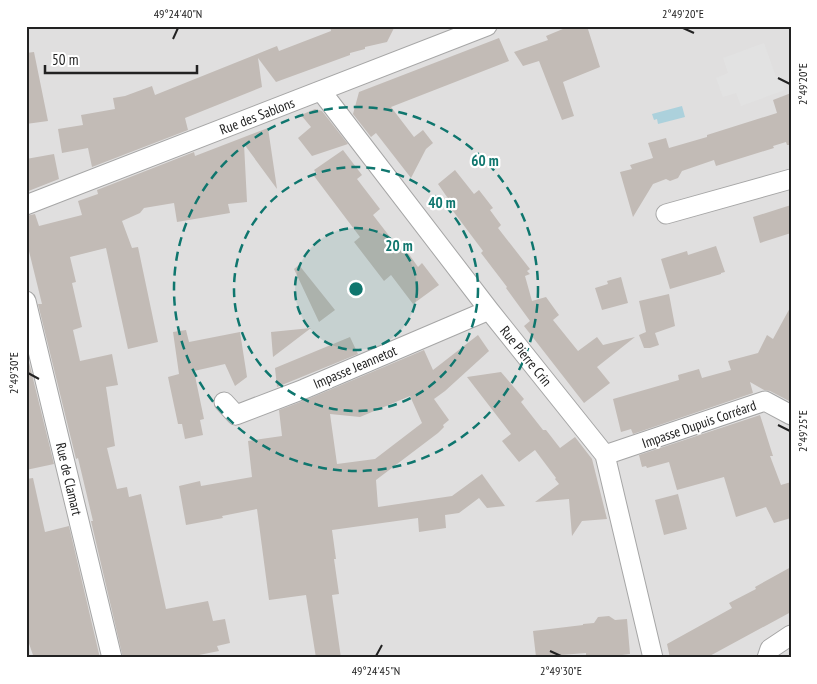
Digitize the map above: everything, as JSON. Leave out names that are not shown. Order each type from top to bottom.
[{"type":"street","name":"Rue des Sablons","points":[[26,205],[487,26]]},
{"type":"street","name":"Rue Pierre Crin","points":[[321,90],[489,310],[605,456],[653,658]]},
{"type":"street","points":[[666,214],[791,179]]},
{"type":"street","name":"Rue de Clamart","points":[[26,301],[112,658]]},
{"type":"street","name":"Impasse Jeannetot","points":[[224,402],[236,415],[304,389],[489,310]]},
{"type":"street","name":"Impasse Dupuis Corréard","points":[[605,456],[765,401],[791,415]]},
{"type":"street","points":[[767,658],[770,649],[791,635]]},
{"type":"shaded area","points":[[26,26],[791,26],[791,658],[26,658]]},
{"type":"shaded area","points":[[764,43],[776,77],[780,75],[785,90],[741,106],[736,93],[723,97],[716,78],[728,73],[723,58]]},
{"type":"water","points":[[682,106],[685,117],[658,124],[657,119],[654,120],[652,114]]},
{"type":"building","points":[[330,26],[395,26],[387,42],[365,47],[365,49],[350,53],[350,55],[276,82],[258,58],[262,87],[185,118],[188,130],[92,167],[88,148],[62,153],[58,129],[83,125],[81,115],[115,109],[113,98],[125,96],[152,86],[155,95],[277,46],[279,51],[331,31]]},
{"type":"building","points":[[570,26],[587,26],[600,67],[563,82],[574,116],[562,120],[539,61],[523,66],[514,52],[548,40],[546,36]]},
{"type":"building","points":[[499,38],[509,61],[391,107],[414,137],[423,130],[433,143],[426,149],[411,178],[376,133],[371,137],[353,114],[359,92]]},
{"type":"building","points":[[34,52],[48,121],[26,124],[26,53]]},
{"type":"building","points":[[791,93],[791,145],[787,145],[786,142],[773,146],[774,148],[716,166],[714,160],[682,171],[678,178],[670,181],[666,179],[653,184],[633,217],[620,172],[632,169],[630,165],[653,158],[648,143],[666,138],[669,148],[777,113],[773,100]]},
{"type":"building","points":[[315,109],[322,111],[348,144],[312,156],[298,138],[311,127],[301,115]]},
{"type":"building","points":[[268,128],[277,189],[244,144],[247,202],[228,204],[230,213],[177,222],[174,203],[144,208],[140,213],[122,221],[132,248],[138,247],[158,342],[128,349],[106,248],[70,257],[76,282],[72,283],[82,327],[73,330],[80,361],[112,354],[118,385],[106,387],[115,446],[107,448],[117,489],[127,487],[129,497],[141,494],[166,609],[208,601],[213,621],[225,619],[230,643],[217,646],[219,651],[184,658],[123,658],[78,458],[76,459],[38,304],[42,304],[26,239],[26,216],[35,214],[39,226],[82,215],[78,201],[98,194],[97,190],[194,152],[195,156]]},
{"type":"building","points":[[343,150],[362,175],[357,179],[380,209],[373,215],[397,246],[401,243],[418,267],[422,263],[439,285],[413,304],[391,275],[384,281],[354,242],[360,237],[314,176],[317,174],[314,170]]},
{"type":"building","points":[[54,154],[59,179],[26,192],[26,159]]},
{"type":"building","points":[[455,170],[474,194],[479,190],[493,208],[490,210],[501,225],[498,228],[530,269],[527,271],[530,274],[525,276],[532,301],[546,297],[559,315],[553,320],[578,351],[597,337],[603,345],[635,337],[597,367],[610,383],[584,403],[524,326],[530,321],[481,253],[483,251],[444,199],[447,197],[438,184]]},
{"type":"building","points":[[791,205],[791,233],[760,243],[753,217]]},
{"type":"building","points":[[716,246],[725,272],[670,289],[661,259],[687,251],[688,255]]},
{"type":"building","points":[[299,265],[335,310],[319,322],[294,269]]},
{"type":"building","points":[[621,277],[628,303],[602,310],[595,288],[608,284],[607,281]]},
{"type":"building","points":[[669,294],[675,326],[655,333],[659,345],[644,348],[639,335],[646,332],[639,301]]},
{"type":"building","points":[[791,306],[791,402],[750,382],[753,393],[633,434],[631,429],[621,432],[613,399],[679,380],[678,375],[699,369],[702,378],[731,370],[728,361],[758,353],[767,335],[773,339]]},
{"type":"building","points":[[311,328],[273,357],[271,332]]},
{"type":"building","points":[[186,330],[189,342],[240,332],[247,377],[235,386],[225,364],[194,371],[204,419],[200,420],[203,435],[185,439],[182,424],[178,424],[168,377],[179,374],[173,332]]},
{"type":"building","points":[[478,335],[489,351],[434,399],[449,420],[443,425],[444,427],[376,480],[378,507],[452,496],[482,474],[505,506],[487,508],[479,498],[459,513],[445,515],[446,528],[419,532],[418,518],[332,530],[339,594],[332,595],[341,658],[316,658],[306,595],[269,600],[257,509],[186,525],[179,486],[200,481],[201,486],[252,477],[248,441],[282,436],[279,410],[424,350],[433,370]],"holes":[[[410,396],[422,423],[375,459],[337,464],[330,414],[360,417]]]},
{"type":"building","points":[[350,337],[358,354],[277,387],[275,368]]},
{"type":"building","points":[[26,350],[54,464],[26,470]]},
{"type":"building","points":[[501,372],[524,399],[521,402],[560,448],[575,437],[592,459],[607,519],[582,521],[572,536],[569,499],[535,502],[559,484],[556,478],[535,450],[519,462],[502,441],[511,434],[467,377]]},
{"type":"building","points":[[760,415],[773,456],[770,456],[781,485],[791,482],[791,518],[774,523],[766,507],[736,517],[724,477],[677,490],[669,462],[647,468],[646,466],[642,467],[639,455]]},
{"type":"building","points":[[33,478],[45,532],[69,526],[100,658],[34,658],[26,635],[26,479]]},
{"type":"building","points":[[678,494],[687,529],[664,535],[655,500]]},
{"type":"building","points":[[791,567],[791,612],[706,658],[670,658],[667,644],[732,608],[729,603]]},
{"type":"building","points":[[609,616],[615,620],[627,619],[630,654],[598,658],[586,658],[586,653],[536,657],[533,631],[594,623],[598,617]]}]
